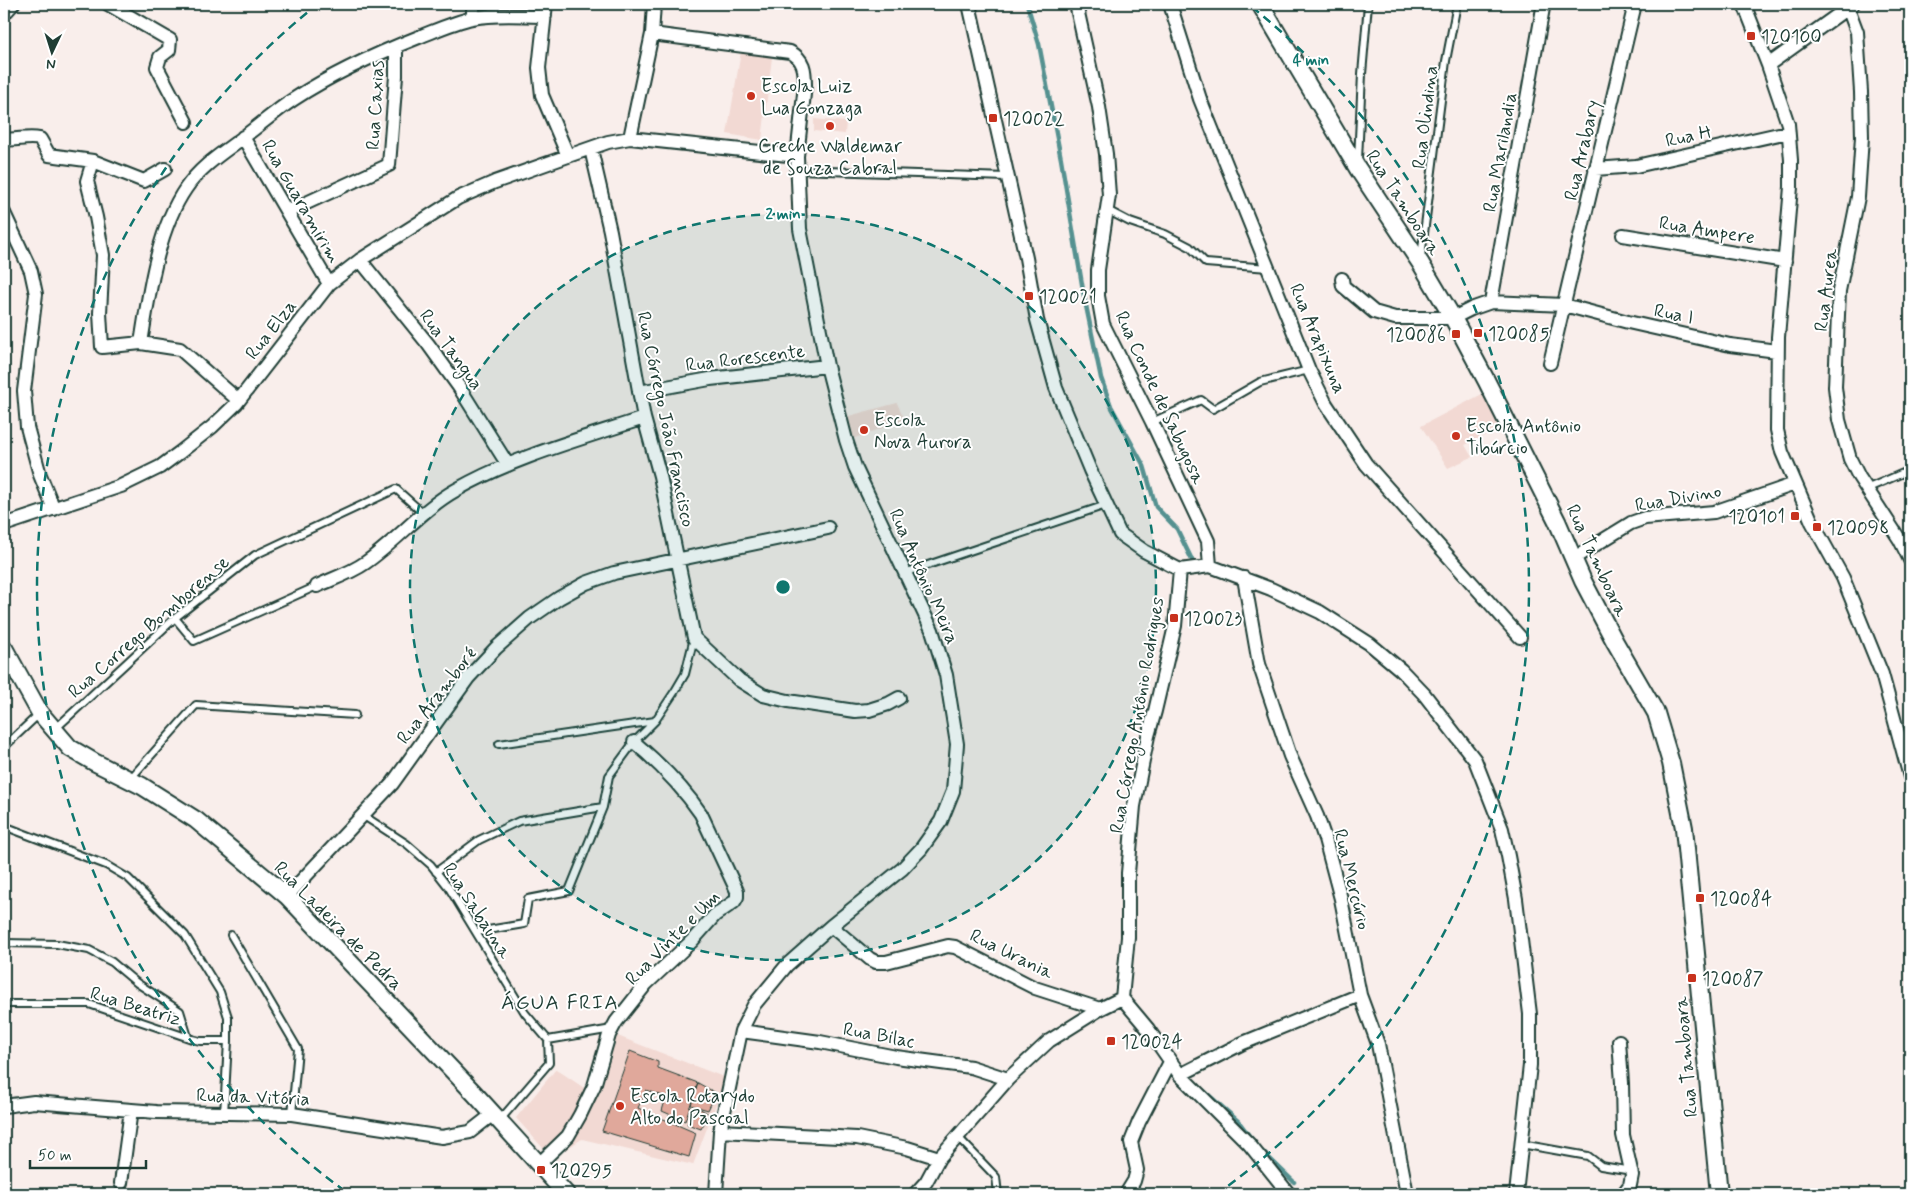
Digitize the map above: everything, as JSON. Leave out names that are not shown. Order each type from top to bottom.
[{"type":"street","points":[[4,14],[12,4]]},
{"type":"street","points":[[108,4],[170,40],[169,50],[160,57],[157,67],[186,122]]},
{"type":"street","points":[[473,4],[473,18]]},
{"type":"street","points":[[630,138],[652,34],[654,4]]},
{"type":"street","points":[[969,4],[1026,258],[1037,320],[1056,388],[1120,534],[1144,551],[1180,570],[1210,566],[1244,578],[1320,612],[1370,644],[1401,670],[1424,694],[1475,760],[1502,829],[1508,856],[1516,899],[1530,1014],[1530,1065],[1516,1194]]},
{"type":"street","name":"Rua Conde de Sabugosa","points":[[1076,4],[1099,107],[1109,195],[1098,270],[1098,296],[1103,324],[1208,541],[1210,566]]},
{"type":"street","name":"Rua Arapixuna","points":[[1170,4],[1200,99],[1293,326],[1309,370],[1326,404],[1366,464],[1520,637]]},
{"type":"street","name":"Rua Tamboara","points":[[1260,4],[1358,169],[1421,264],[1453,318],[1553,512],[1615,642],[1656,713],[1671,762],[1684,828],[1719,1194]]},
{"type":"street","name":"Rua Arabary","points":[[1550,363],[1635,4]]},
{"type":"street","points":[[1744,4],[1768,65],[1788,124],[1791,186],[1778,350],[1777,430],[1782,452],[1795,484],[1812,522],[1843,578],[1887,686],[1910,776]]},
{"type":"street","points":[[1768,65],[1851,6]]},
{"type":"street","name":"Rua Aurea","points":[[1851,6],[1857,32],[1862,137],[1858,197],[1839,291],[1835,387],[1839,420],[1850,459],[1866,489],[1908,552]]},
{"type":"street","name":"Rua Marilandia","points":[[1491,302],[1543,8]]},
{"type":"street","points":[[141,343],[152,274],[174,210],[186,188],[205,165],[294,99],[351,68],[396,47],[473,18],[545,10],[539,68],[542,95],[568,156]]},
{"type":"street","name":"Rua Antônio Meira","points":[[652,34],[790,52],[798,56],[805,75],[797,156],[800,229],[827,366],[855,467],[932,630],[946,675],[957,744],[953,791],[941,821],[921,850],[902,869],[831,926],[787,965],[754,1005],[741,1031],[720,1131],[716,1194]]},
{"type":"street","name":"Rua Caxias","points":[[287,212],[389,165],[396,76],[396,47]]},
{"type":"street","name":"Rua H","points":[[1595,170],[1636,166],[1788,132]]},
{"type":"street","points":[[4,139],[14,141],[28,137],[40,138],[49,156],[93,161],[144,181],[165,169]]},
{"type":"street","name":"Rua Guaramirim","points":[[243,138],[329,284]]},
{"type":"street","name":"Rua Elza","points":[[4,525],[121,486],[160,467],[212,427],[238,400],[329,284],[360,260],[458,198],[495,182],[608,142],[630,138],[797,156]]},
{"type":"street","name":"Rua Córrego João Francisco","points":[[591,149],[610,231],[644,418],[660,476],[694,638]]},
{"type":"street","points":[[93,161],[87,181],[96,217],[102,255],[100,313],[102,348],[141,343],[180,349],[238,400]]},
{"type":"street","points":[[4,213],[31,271],[36,294],[24,391],[27,426],[33,451],[40,475],[54,509]]},
{"type":"street","name":"Rua Ampere","points":[[1623,235],[1784,261]]},
{"type":"street","name":"Rua Tangua","points":[[360,260],[428,344],[459,387],[508,465]]},
{"type":"street","points":[[1342,279],[1343,286],[1374,312],[1395,318],[1453,318],[1470,309],[1491,302]]},
{"type":"street","name":"Rua I","points":[[1491,302],[1564,305],[1628,322],[1730,345],[1778,350]]},
{"type":"street","name":"Rua Rorescente","points":[[639,392],[710,379],[827,366]]},
{"type":"street","points":[[317,586],[363,564],[456,490],[508,465],[644,418]]},
{"type":"street","name":"Rua Divino","points":[[1574,558],[1631,523],[1645,518],[1714,512],[1795,484]]},
{"type":"street","name":"Rua Aramboré","points":[[287,896],[392,784],[468,678],[496,648],[530,618],[558,598],[586,583],[614,573],[828,528]]},
{"type":"street","name":"Rua Córrego Antônio Rodrigues","points":[[1122,998],[1128,937],[1128,873],[1134,806],[1148,736],[1172,640],[1180,570]]},
{"type":"street","name":"Rua Mercúrio","points":[[1244,578],[1259,664],[1290,756],[1325,839],[1341,898],[1360,995],[1378,1044],[1407,1194]]},
{"type":"street","points":[[694,638],[733,674],[763,695],[788,701],[855,711],[869,710],[899,698]]},
{"type":"street","name":"Rua Ladeira de Pedra","points":[[4,648],[40,713],[70,748],[130,780],[196,820],[287,896],[496,1117],[566,1194]]},
{"type":"street","name":"Rua Vinte e Um","points":[[538,1165],[568,1136],[580,1115],[594,1086],[609,1035],[613,1028],[646,984],[687,946],[716,914],[734,902],[737,894],[694,802],[662,766],[634,742]]},
{"type":"street","name":"Rua Urania","points":[[831,926],[876,962],[886,962],[948,946],[955,947],[1035,988],[1100,1009]]},
{"type":"street","points":[[1180,1075],[1243,1043],[1360,995]]},
{"type":"street","points":[[915,1194],[926,1182],[939,1158],[1008,1079],[1050,1041],[1100,1009],[1122,998],[1148,1029],[1180,1075],[1249,1144],[1289,1194]]},
{"type":"street","name":"Rua Bilac","points":[[741,1031],[820,1042],[896,1057],[971,1067],[1008,1079]]},
{"type":"street","points":[[1619,1041],[1622,1083],[1622,1135],[1632,1171],[1630,1185],[1623,1194]]},
{"type":"street","points":[[1126,1194],[1134,1181],[1137,1170],[1130,1142],[1170,1062]]},
{"type":"street","name":"Rua da Vitória","points":[[4,1106],[34,1102],[131,1110],[224,1114],[292,1114],[442,1138],[470,1132],[496,1117]]},
{"type":"street","points":[[121,1183],[131,1110]]},
{"type":"street","points":[[720,1131],[857,1138],[907,1148],[939,1158]]},
{"type":"lane","points":[[1358,169],[1362,74],[1368,4]]},
{"type":"lane","name":"Rua Olindina","points":[[1421,264],[1446,60],[1457,4]]},
{"type":"lane","points":[[797,170],[1007,177]]},
{"type":"lane","points":[[1107,210],[1130,222],[1165,234],[1190,247],[1206,263],[1268,268]]},
{"type":"lane","points":[[1152,422],[1201,400],[1213,408],[1260,382],[1309,370]]},
{"type":"lane","points":[[1866,489],[1910,470]]},
{"type":"lane","name":"Rua Corrego Bomborense","points":[[54,731],[175,618],[254,555],[396,489],[424,514]]},
{"type":"lane","points":[[904,573],[1106,505]]},
{"type":"lane","points":[[175,618],[194,641],[317,586]]},
{"type":"lane","name":"Rua Córrego João Francisco","points":[[476,932],[524,924],[528,899],[569,891],[603,807],[609,776],[634,742],[655,721],[685,674],[694,638]]},
{"type":"lane","points":[[130,780],[196,705],[355,715]]},
{"type":"lane","points":[[4,747],[40,713]]},
{"type":"lane","points":[[499,744],[655,721]]},
{"type":"lane","points":[[436,872],[479,840],[519,821],[603,807]]},
{"type":"lane","name":"Rua Sabauna","points":[[364,816],[407,844],[436,872],[449,888],[525,1013],[548,1040]]},
{"type":"lane","points":[[4,826],[106,865],[128,878],[185,935],[220,992],[228,1017],[224,1114]]},
{"type":"lane","points":[[231,935],[298,1049],[292,1114]]},
{"type":"lane","points":[[4,943],[57,944],[89,950],[112,962],[137,983],[180,1011],[188,1037]]},
{"type":"lane","name":"Rua Beatriz","points":[[4,1004],[89,1004],[200,1041],[228,1041]]},
{"type":"lane","points":[[496,1117],[549,1064],[548,1040],[613,1028]]},
{"type":"lane","points":[[958,1136],[996,1177],[998,1194]]},
{"type":"lane","points":[[1522,1144],[1588,1156],[1601,1166],[1632,1171]]},
{"type":"shaded area","name":"Escola Luiz Lua Gonzaga","points":[[741,52],[772,57],[762,140],[727,134]]},
{"type":"shaded area","name":"Creche Waldemar de Souza Cabral","points":[[814,119],[846,122],[845,134],[814,131]]},
{"type":"shaded area","name":"Escola Antônio Tibúrcio","points":[[1484,393],[1502,427],[1465,445],[1472,457],[1448,468],[1421,426]]},
{"type":"shaded area","name":"Escola Nova Aurora","points":[[897,403],[905,420],[852,439],[845,417]]},
{"type":"shaded area","name":"Escola Rotarydo Alto do Pascoal","points":[[615,1035],[726,1078],[693,1165],[582,1139],[552,1158],[516,1118],[556,1069],[593,1094]]},
{"type":"building","points":[[630,1051],[658,1062],[658,1068],[698,1083],[685,1121],[662,1111],[666,1097],[646,1090],[638,1108],[696,1133],[689,1157],[602,1131]]},
{"type":"building","points":[[698,1083],[716,1093],[708,1110],[691,1105]]},
{"type":"building","points":[[697,1107],[709,1114],[701,1129],[687,1124]]},
{"type":"waterway","points":[[1027,4],[1039,44],[1084,296],[1101,378],[1111,406],[1144,466],[1156,507],[1177,529],[1192,560]]},
{"type":"waterway","points":[[1204,1091],[1239,1122],[1251,1138]]},
{"type":"waterway","points":[[1263,1152],[1294,1182]]},
{"type":"place","name":"120100","points":[[1751,36]]},
{"type":"place","name":"Escola Luiz Lua Gonzaga","points":[[751,96]]},
{"type":"place","name":"120022","points":[[993,118]]},
{"type":"place","name":"Creche Waldemar de Souza Cabral","points":[[830,126]]},
{"type":"place","name":"120021","points":[[1029,296]]},
{"type":"place","name":"120085","points":[[1478,333]]},
{"type":"place","name":"120086","points":[[1456,334]]},
{"type":"place","name":"Escola Nova Aurora","points":[[864,430]]},
{"type":"place","name":"Escola Antônio Tibúrcio","points":[[1456,436]]},
{"type":"place","name":"120101","points":[[1795,516]]},
{"type":"place","name":"120098","points":[[1817,527]]},
{"type":"place","name":"120023","points":[[1174,618]]},
{"type":"place","name":"120084","points":[[1700,898]]},
{"type":"place","name":"120087","points":[[1692,978]]},
{"type":"place","name":"120024","points":[[1111,1041]]},
{"type":"place","name":"Escola Rotarydo Alto do Pascoal","points":[[620,1106]]},
{"type":"place","name":"120295","points":[[541,1170]]},
{"type":"district","name":"ÁGUA FRIA","points":[[560,1002]]}]
